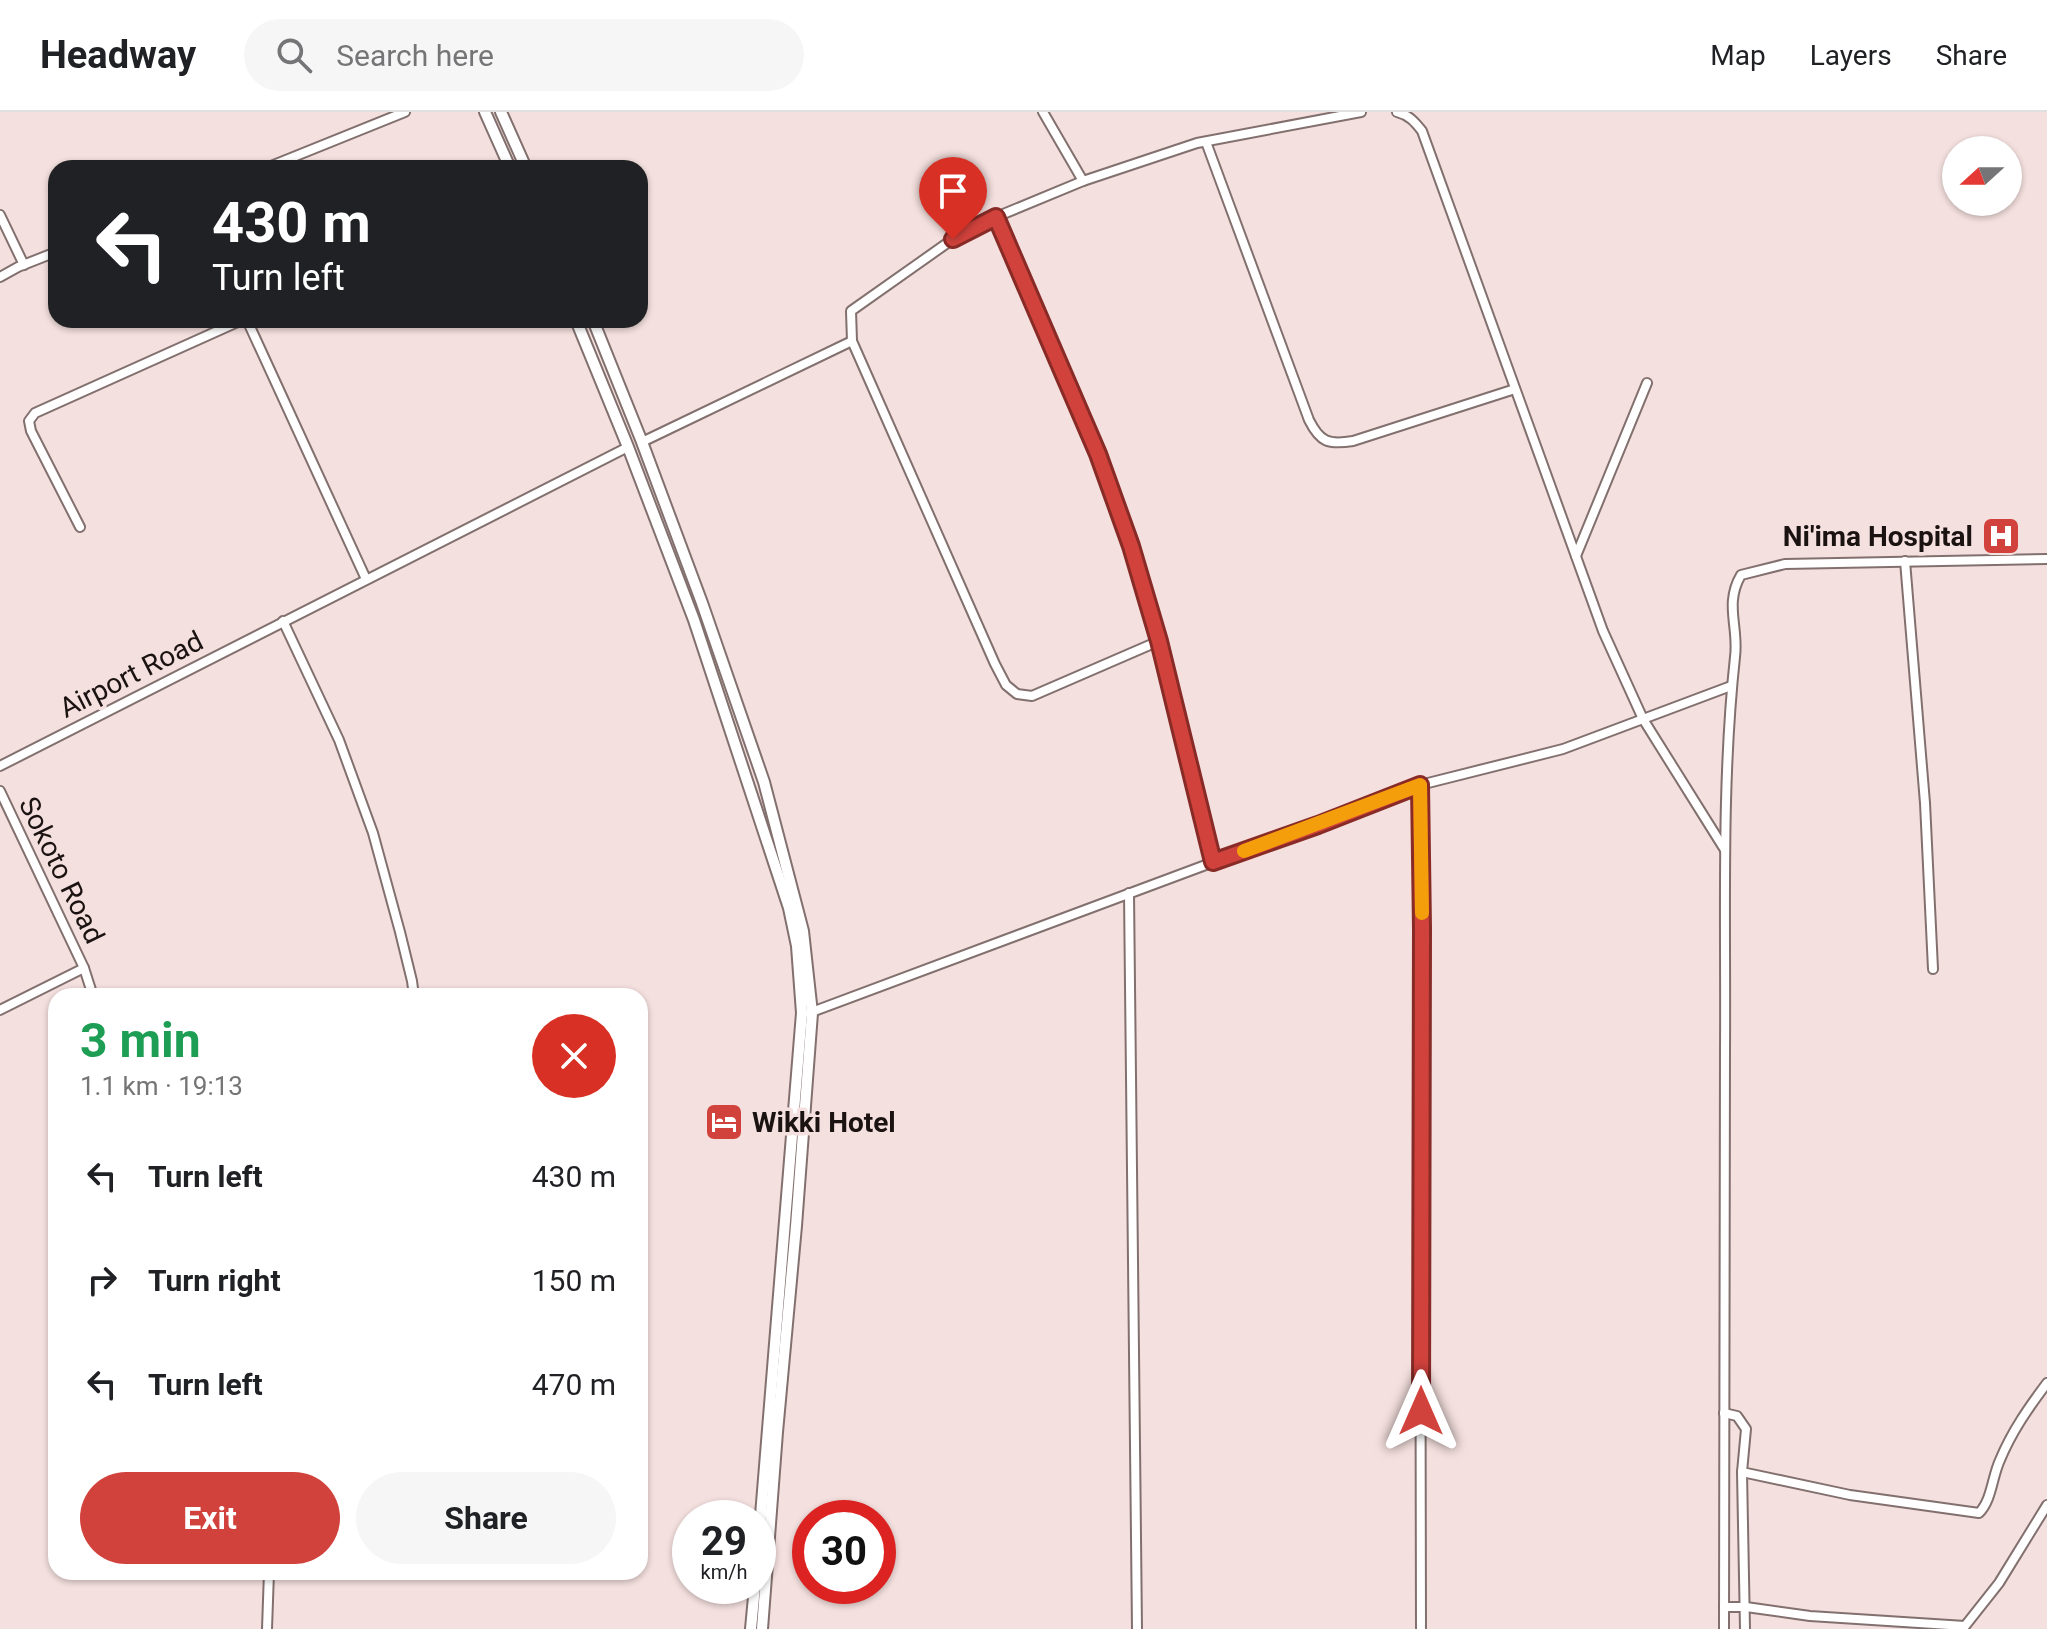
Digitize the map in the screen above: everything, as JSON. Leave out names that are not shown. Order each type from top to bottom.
[{"type":"street","points":[[286,160],[405,112]]},
{"type":"street","points":[[485,112],[506,160]]},
{"type":"street","points":[[501,112],[522,160]]},
{"type":"street","points":[[1043,112],[1083,181]]},
{"type":"street","points":[[1159,641],[1032,696],[1017,694],[1006,685],[852,341],[851,311],[953,239],[996,217],[1083,181],[1206,142],[1361,112]]},
{"type":"street","points":[[1397,112],[1406,114],[1422,131],[1603,631],[1643,719],[1726,851]]},
{"type":"street","points":[[1206,142],[1309,420],[1325,441],[1336,444],[1353,441],[1515,389]]},
{"type":"street","points":[[0,215],[24,265]]},
{"type":"street","points":[[996,217],[1098,454],[1131,546],[1159,641],[1213,862]]},
{"type":"street","points":[[0,277],[48,255]]},
{"type":"street","points":[[80,527],[31,431],[29,421],[35,413],[227,328]]},
{"type":"street","points":[[249,328],[366,579]]},
{"type":"street","points":[[579,328],[694,620],[789,908],[797,946],[807,1013],[763,1500]]},
{"type":"street","points":[[596,328],[702,603],[764,782],[803,931],[807,1013],[796,1226],[762,1629]]},
{"type":"street","points":[[642,442],[852,341]]},
{"type":"street","points":[[1576,557],[1647,383]]},
{"type":"street","name":"Airport Road","points":[[0,766],[628,447]]},
{"type":"street","points":[[1724,1629],[1726,851],[1731,686],[1736,653],[1731,605],[1734,586],[1741,575],[1785,564],[2047,559]]},
{"type":"street","points":[[1905,561],[1925,803],[1933,969]]},
{"type":"street","points":[[283,621],[339,740],[373,833],[413,988]]},
{"type":"street","points":[[807,1013],[1420,785],[1563,749],[1731,686]]},
{"type":"street","points":[[1420,785],[1421,1629]]},
{"type":"street","name":"Sokoto Road","points":[[0,791],[84,968],[90,988]]},
{"type":"street","points":[[1129,893],[1137,1629]]},
{"type":"street","points":[[0,1010],[84,968]]},
{"type":"street","points":[[1742,1472],[1850,1495],[1979,1513],[1985,1507],[1999,1460],[2021,1417],[2047,1383]]},
{"type":"street","points":[[1724,1413],[1737,1416],[1746,1429],[1742,1472],[1745,1629]]},
{"type":"street","points":[[1724,1607],[1965,1626],[1999,1583],[2047,1505]]},
{"type":"street","points":[[267,1629],[269,1580]]},
{"type":"street","points":[[751,1629],[753,1604]]},
{"type":"slow traffic","points":[[1244,851],[1420,785],[1422,913]]},
{"type":"place","name":"Ni'ima Hospital","points":[[2001,536]]},
{"type":"place","name":"Wikki Hotel","points":[[724,1122]]},
{"type":"route","points":[[953,239],[996,217],[1098,454],[1131,546],[1159,641],[1213,862],[1420,785],[1421,1411]]}]
